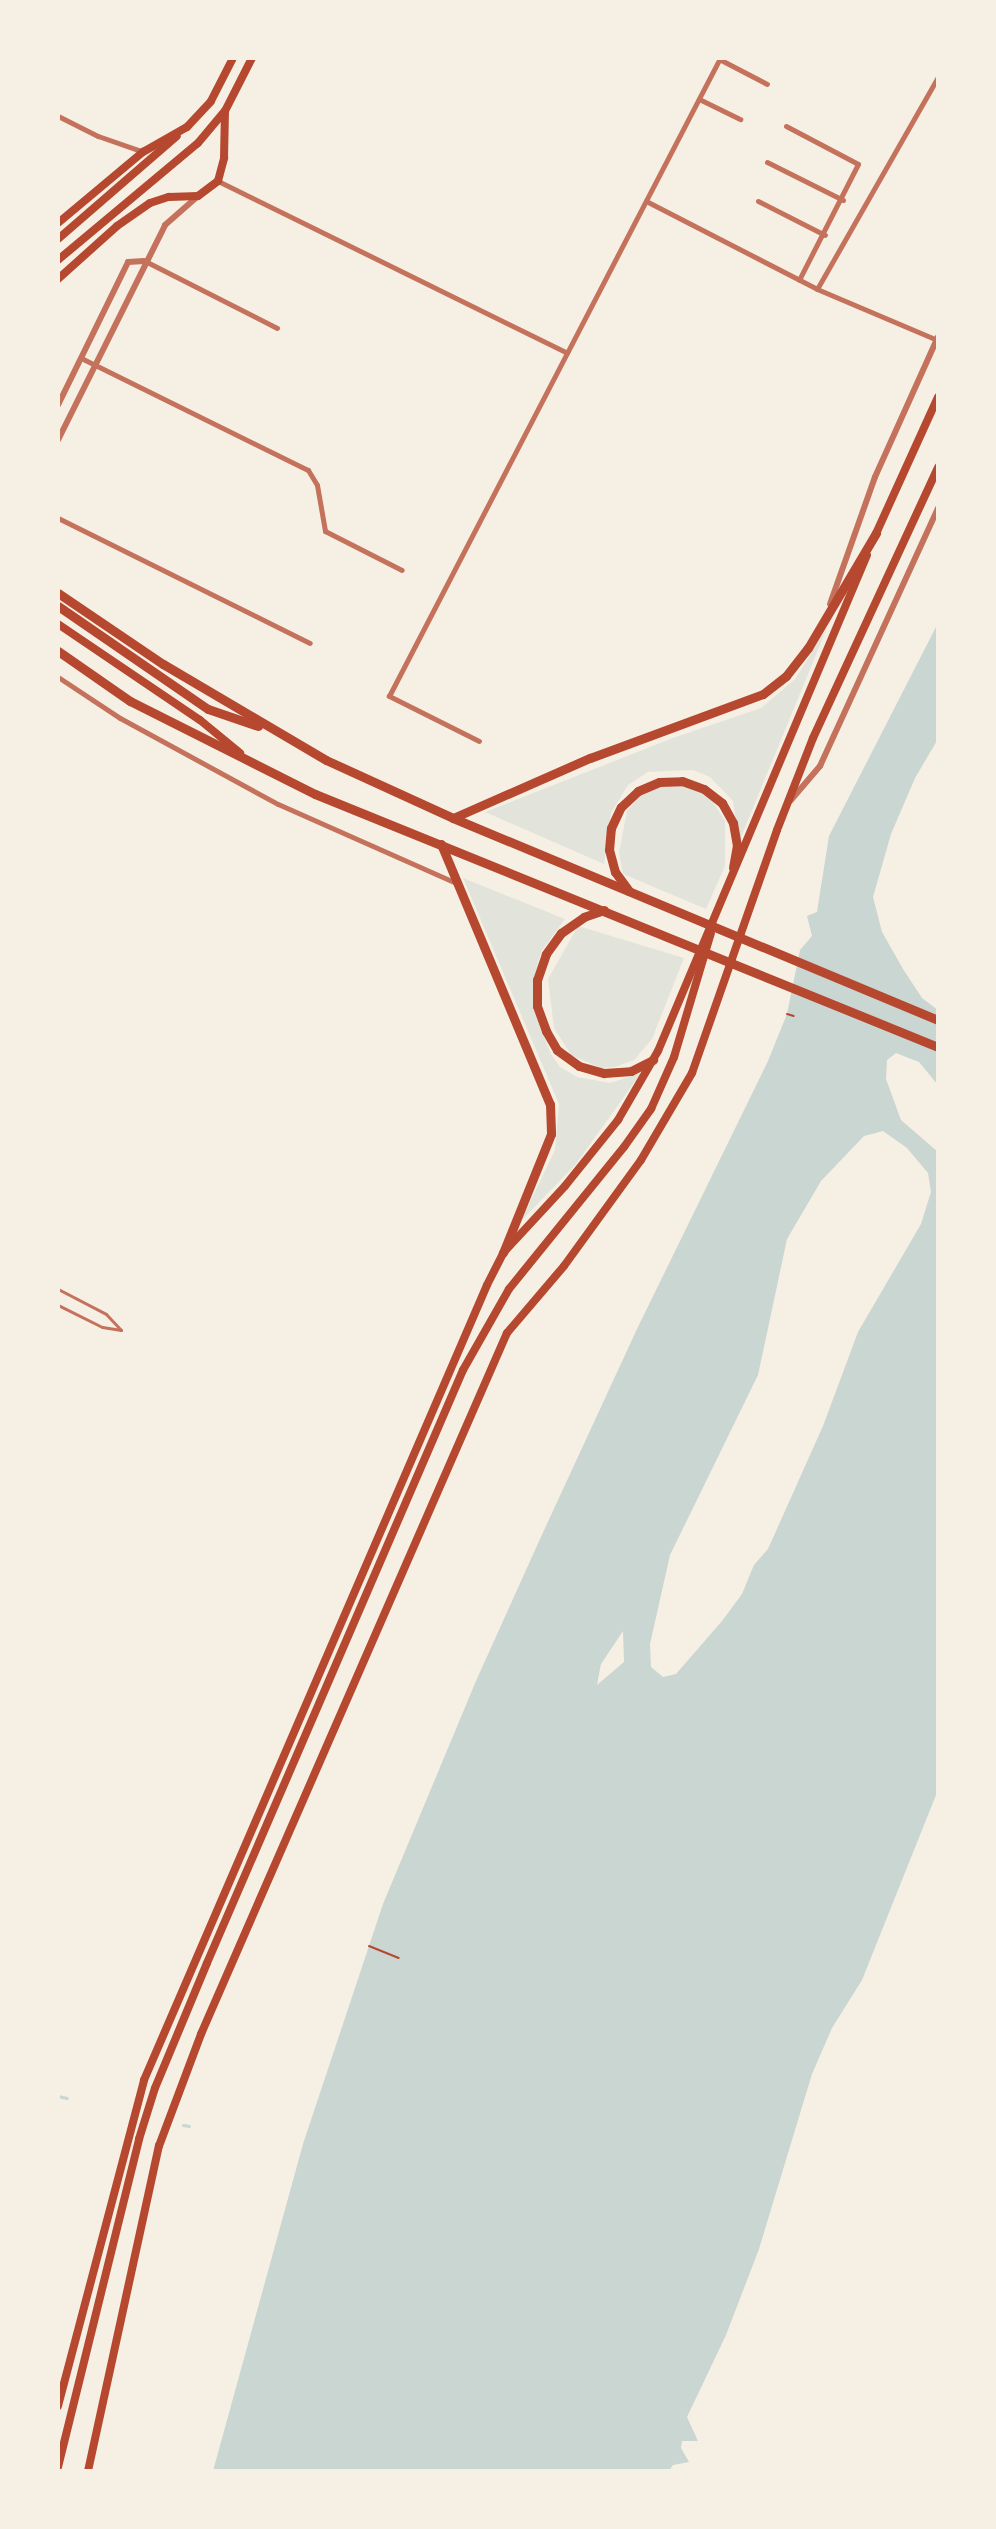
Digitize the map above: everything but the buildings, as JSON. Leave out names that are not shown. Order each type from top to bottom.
[{"type":"highway","points":[[453,818],[590,758],[763,694],[786,676],[819,630],[876,533]]},
{"type":"highway","points":[[58,593],[163,664],[276,732],[453,818],[938,1020]]},
{"type":"highway","points":[[58,606],[208,709],[276,732]]},
{"type":"highway","points":[[58,651],[130,701],[255,766],[938,1047]]},
{"type":"highway","points":[[629,891],[615,872],[609,850],[611,828],[621,807],[638,791],[659,782],[682,781],[704,789],[722,803],[735,834],[733,868]]},
{"type":"highway","points":[[441,844],[550,1104],[551,1134],[503,1253]]},
{"type":"highway","points":[[604,910],[584,917],[561,933],[546,954],[537,980],[537,1006],[557,1050],[579,1066],[604,1073],[631,1071],[653,1060]]},
{"type":"main road","points":[[58,239],[187,127],[211,101],[233,58]]},
{"type":"main road","points":[[58,260],[198,143],[225,111],[252,58]]},
{"type":"main road","points":[[58,279],[117,226],[150,203],[169,197],[198,196],[218,181],[224,158],[225,111]]},
{"type":"main road","points":[[58,223],[143,152],[187,127]]},
{"type":"main road","points":[[58,2406],[144,2080],[216,1907],[503,1253],[592,1154],[618,1120],[653,1060],[876,533],[938,397]]},
{"type":"main road","points":[[88,2471],[159,2146],[201,2034],[507,1333],[564,1266],[641,1160],[692,1073],[787,805],[825,713],[938,468]]},
{"type":"main road","points":[[58,624],[200,720],[255,766]]},
{"type":"main road","points":[[58,2467],[139,2139],[155,2088],[207,1963],[463,1370],[509,1289],[607,1170],[651,1109],[674,1057],[695,996],[719,901]]},
{"type":"street","points":[[479,741],[389,696],[720,59],[767,84]]},
{"type":"street","points":[[817,289],[938,77]]},
{"type":"street","points":[[699,99],[740,119]]},
{"type":"street","points":[[58,116],[98,136],[143,152]]},
{"type":"street","points":[[786,126],[858,164],[843,200],[799,280]]},
{"type":"street","points":[[767,162],[843,200]]},
{"type":"street","points":[[218,181],[567,353]]},
{"type":"street","points":[[58,440],[144,261],[165,225],[198,196]]},
{"type":"street","points":[[646,201],[817,289],[937,338],[875,477],[850,554],[819,630]]},
{"type":"street","points":[[758,201],[825,235]]},
{"type":"street","points":[[58,405],[128,262],[144,261],[277,328]]},
{"type":"street","points":[[81,358],[308,470],[317,485],[325,531],[402,570]]},
{"type":"street","points":[[787,805],[820,766],[938,508]]},
{"type":"street","points":[[58,518],[310,643]]},
{"type":"street","points":[[58,677],[120,718],[278,804],[459,884]]},
{"type":"lane","points":[[58,1289],[106,1314],[121,1330],[102,1327],[58,1305]]},
{"type":"path","points":[[787,1014],[794,1016]]},
{"type":"path","points":[[369,1946],[399,1958]]},
{"type":"shaded area","points":[[938,623],[938,739],[915,778],[891,834],[873,897],[882,932],[903,969],[922,998],[938,1010],[938,1085],[919,1062],[896,1053],[887,1060],[886,1079],[901,1120],[938,1152],[938,1790],[862,1980],[832,2028],[812,2074],[759,2249],[726,2335],[687,2417],[698,2441],[682,2441],[681,2448],[689,2462],[673,2465],[669,2471],[213,2471],[303,2144],[383,1904],[476,1681],[540,1539],[637,1329],[768,1061],[787,1014],[800,950],[812,936],[807,916],[817,912],[829,836]],"holes":[[[883,1131],[907,1148],[928,1173],[931,1192],[921,1224],[858,1332],[823,1426],[768,1549],[754,1565],[742,1594],[722,1621],[676,1674],[663,1677],[651,1667],[650,1644],[670,1555],[758,1375],[787,1239],[821,1181],[864,1136]],[[623,1631],[624,1662],[597,1685],[601,1664]]]},
{"type":"shaded area","points":[[827,628],[739,842],[733,801],[710,777],[693,770],[648,772],[628,785],[611,813],[604,864],[485,812],[673,738],[761,708],[795,679]]},
{"type":"shaded area","points":[[679,781],[708,794],[725,821],[725,866],[706,909],[623,874],[619,853],[627,811],[646,790]]},
{"type":"shaded area","points":[[463,878],[565,919],[541,952],[533,982],[538,1022],[560,1067],[577,1077],[610,1083],[641,1073],[576,1164],[521,1221],[555,1150],[559,1104]]},
{"type":"shaded area","points":[[578,926],[684,958],[652,1039],[634,1060],[615,1067],[601,1068],[571,1055],[554,1028],[548,979]]},
{"type":"waterway","points":[[58,2096],[67,2098]]},
{"type":"waterway","points":[[183,2125],[189,2126]]}]
